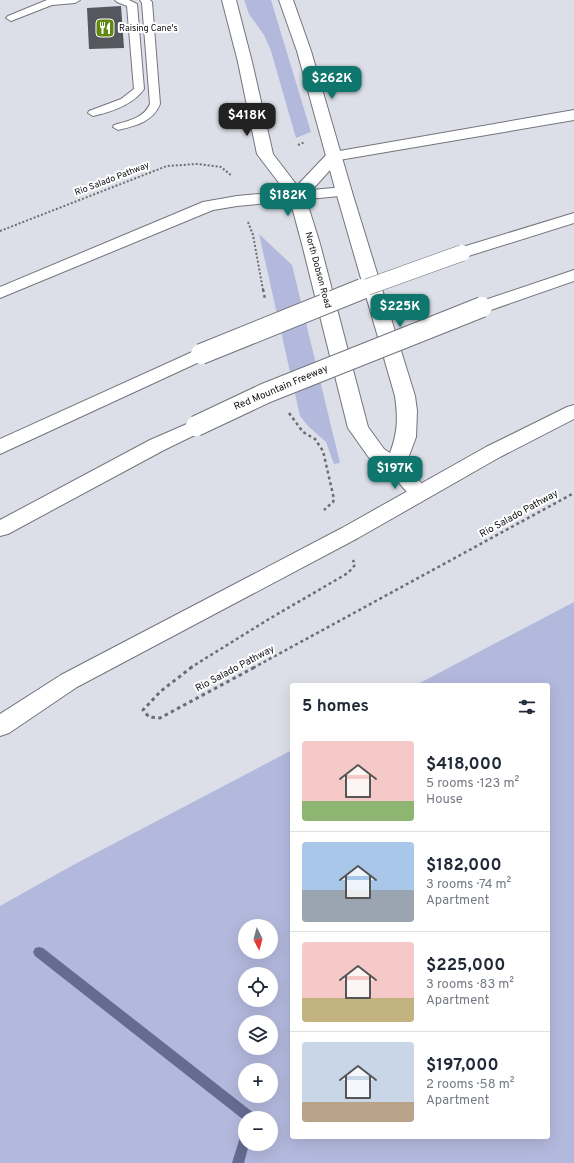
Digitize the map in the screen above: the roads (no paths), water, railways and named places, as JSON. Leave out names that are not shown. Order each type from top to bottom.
[{"type":"main road","name":"North Dobson Road","points":[[229,0],[245,62],[265,154],[297,196],[311,244],[358,428],[377,454],[395,465],[419,493]]},
{"type":"main road","points":[[286,0],[304,51],[344,192],[405,396],[407,411],[406,437],[395,465]]},
{"type":"main road","points":[[297,196],[334,156],[574,116]]},
{"type":"main road","points":[[0,293],[209,206],[237,201],[344,192]]},
{"type":"main road","points":[[0,447],[201,354],[286,317],[396,275],[574,218]]},
{"type":"main road","name":"Red Mountain Freeway","points":[[0,529],[150,448],[266,393],[482,306],[574,275]]},
{"type":"main road","points":[[0,726],[69,681],[350,533],[493,452],[574,411]]},
{"type":"lane","points":[[11,18],[50,2],[75,0]]},
{"type":"lane","points":[[93,113],[130,98],[136,94],[140,88],[132,4],[120,0]]},
{"type":"lane","points":[[118,127],[149,115],[154,110],[155,104],[147,2],[145,0]]},
{"type":"waterway","points":[[39,952],[242,1111]]},
{"type":"waterway","points":[[238,1163],[241,1151]]},
{"type":"place","name":"Raising Cane's","points":[[105,28]]}]
